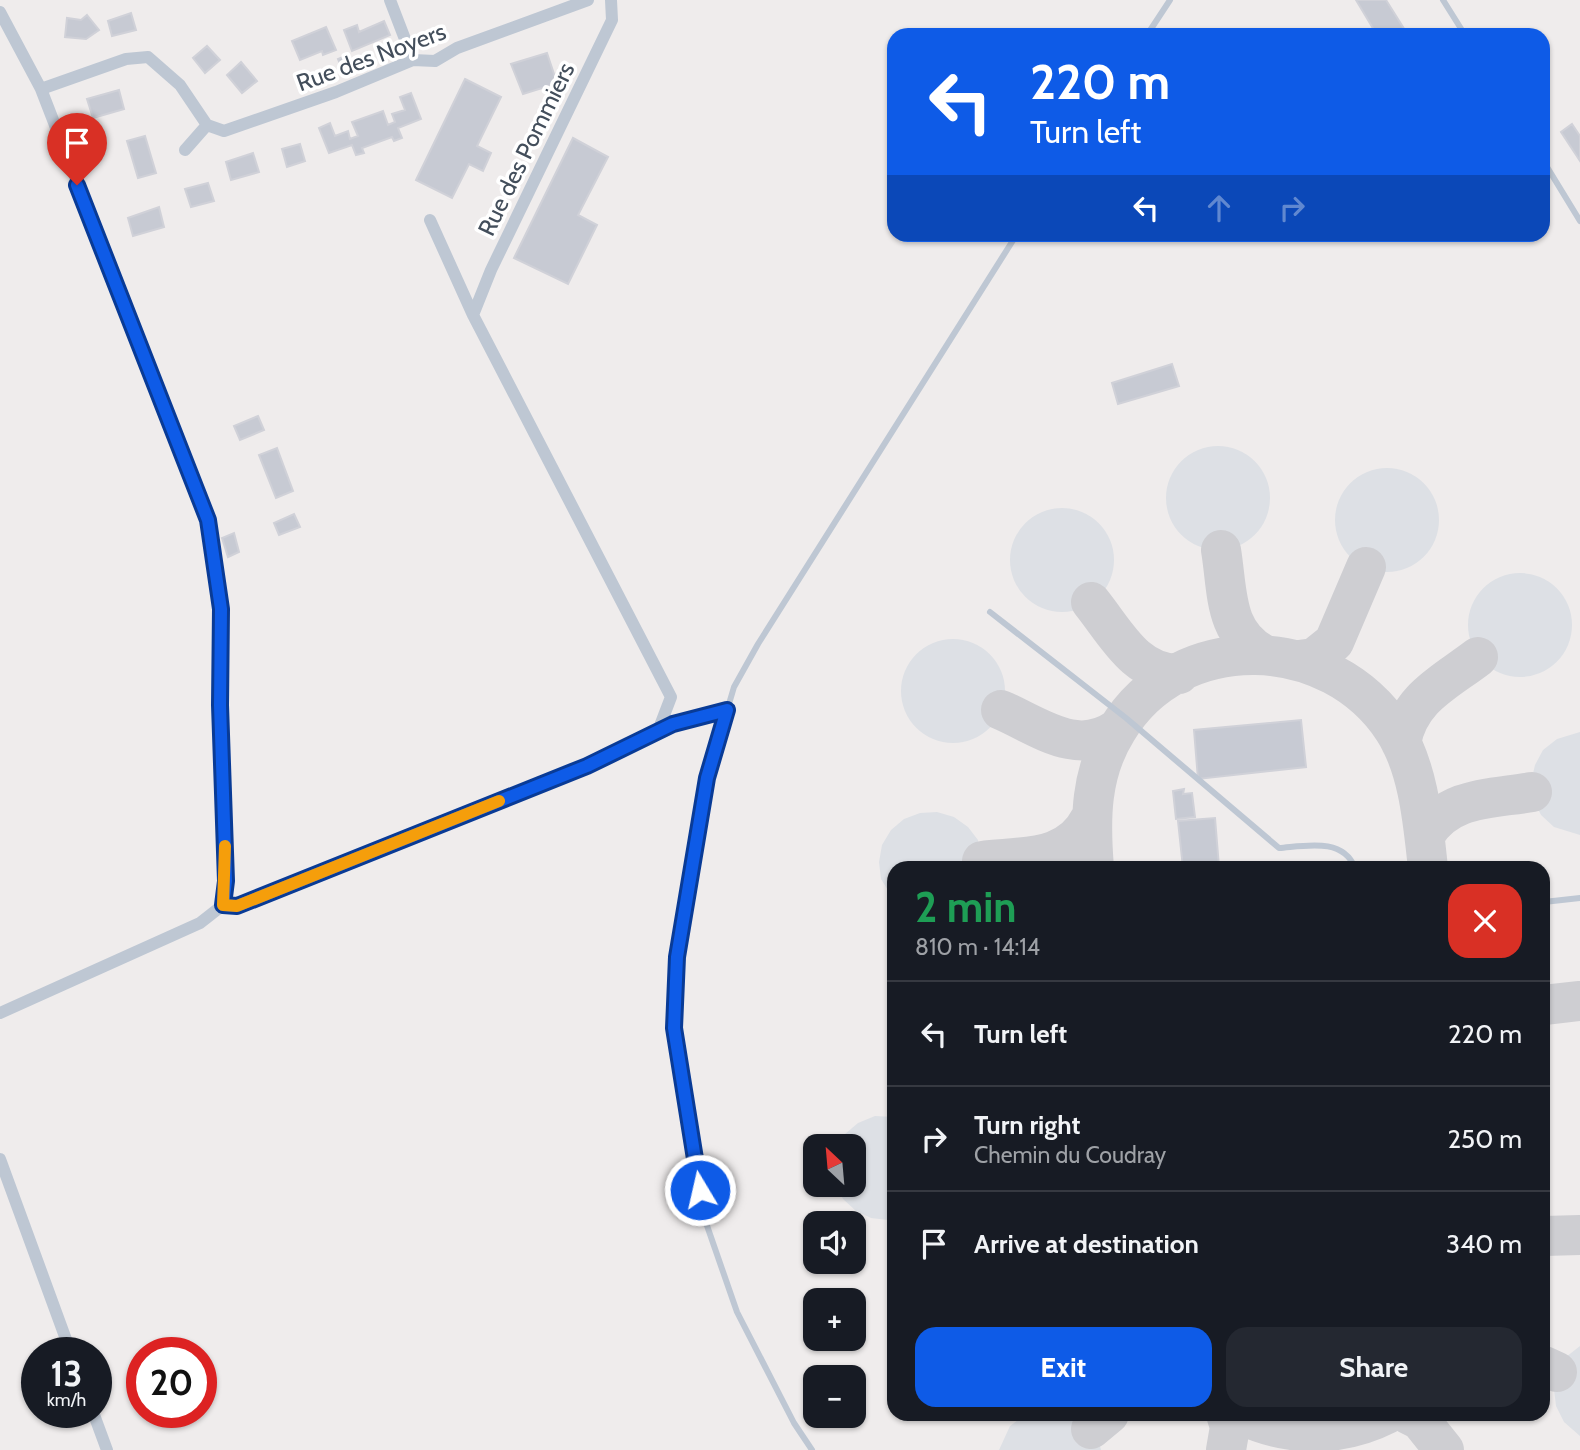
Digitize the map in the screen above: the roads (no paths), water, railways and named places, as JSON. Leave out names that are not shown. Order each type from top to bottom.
[{"type":"street","points":[[390,0],[413,60]]},
{"type":"street","name":"Rue des Noyers","points":[[207,125],[224,131],[336,92],[413,60],[435,61],[457,48],[588,0]]},
{"type":"street","name":"Rue des Pommiers","points":[[473,315],[491,270],[612,20],[611,0]]},
{"type":"street","points":[[0,12],[41,89],[208,520],[221,609],[220,705],[226,881],[223,905]]},
{"type":"street","points":[[41,89],[126,59],[148,57],[180,85],[207,125],[185,150]]},
{"type":"street","points":[[0,1013],[200,923],[223,905],[237,906],[250,901],[587,766],[658,731],[671,697],[473,315],[430,220]]},
{"type":"street","points":[[0,1159],[65,1337]]},
{"type":"street","points":[[99,1428],[107,1450]]},
{"type":"lane","points":[[1152,28],[1170,0]]},
{"type":"lane","points":[[1443,0],[1461,28]]},
{"type":"lane","points":[[1550,172],[1580,221]]},
{"type":"lane","points":[[812,1450],[794,1423],[737,1312],[704,1217],[674,1028],[677,957],[707,778],[734,687],[758,644],[1012,242]]},
{"type":"lane","points":[[990,612],[1126,718],[1279,848],[1329,845],[1352,861]]},
{"type":"lane","points":[[658,731],[727,710]]},
{"type":"lane","points":[[1550,901],[1580,898]]}]
